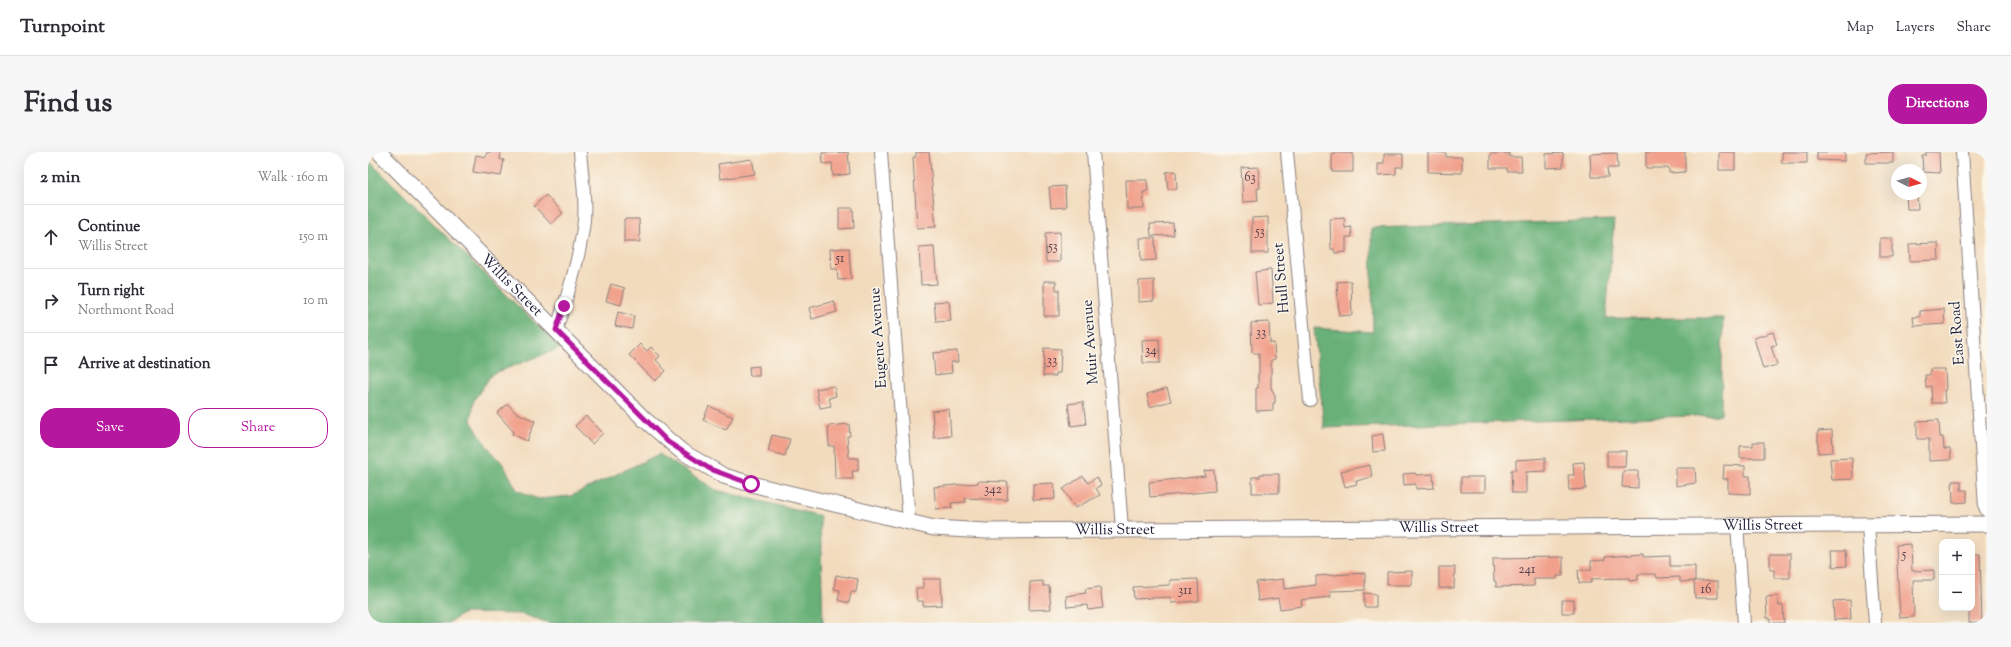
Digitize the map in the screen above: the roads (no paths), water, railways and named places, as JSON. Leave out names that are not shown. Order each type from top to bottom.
[{"type":"main road","name":"Willis Street","points":[[380,152],[668,442],[710,469],[751,484],[934,528],[978,530],[1987,524]]},
{"type":"street","points":[[556,330],[576,266],[581,241],[584,218],[580,152]]},
{"type":"street","name":"Eugene Avenue","points":[[881,152],[909,522]]},
{"type":"street","name":"Muir Avenue","points":[[1093,152],[1122,529]]},
{"type":"street","name":"Hull Street","points":[[1287,152],[1310,400]]},
{"type":"street","name":"East Road","points":[[1962,152],[1987,511]]},
{"type":"street","points":[[1737,525],[1744,623]]},
{"type":"street","points":[[1868,525],[1875,623]]}]
